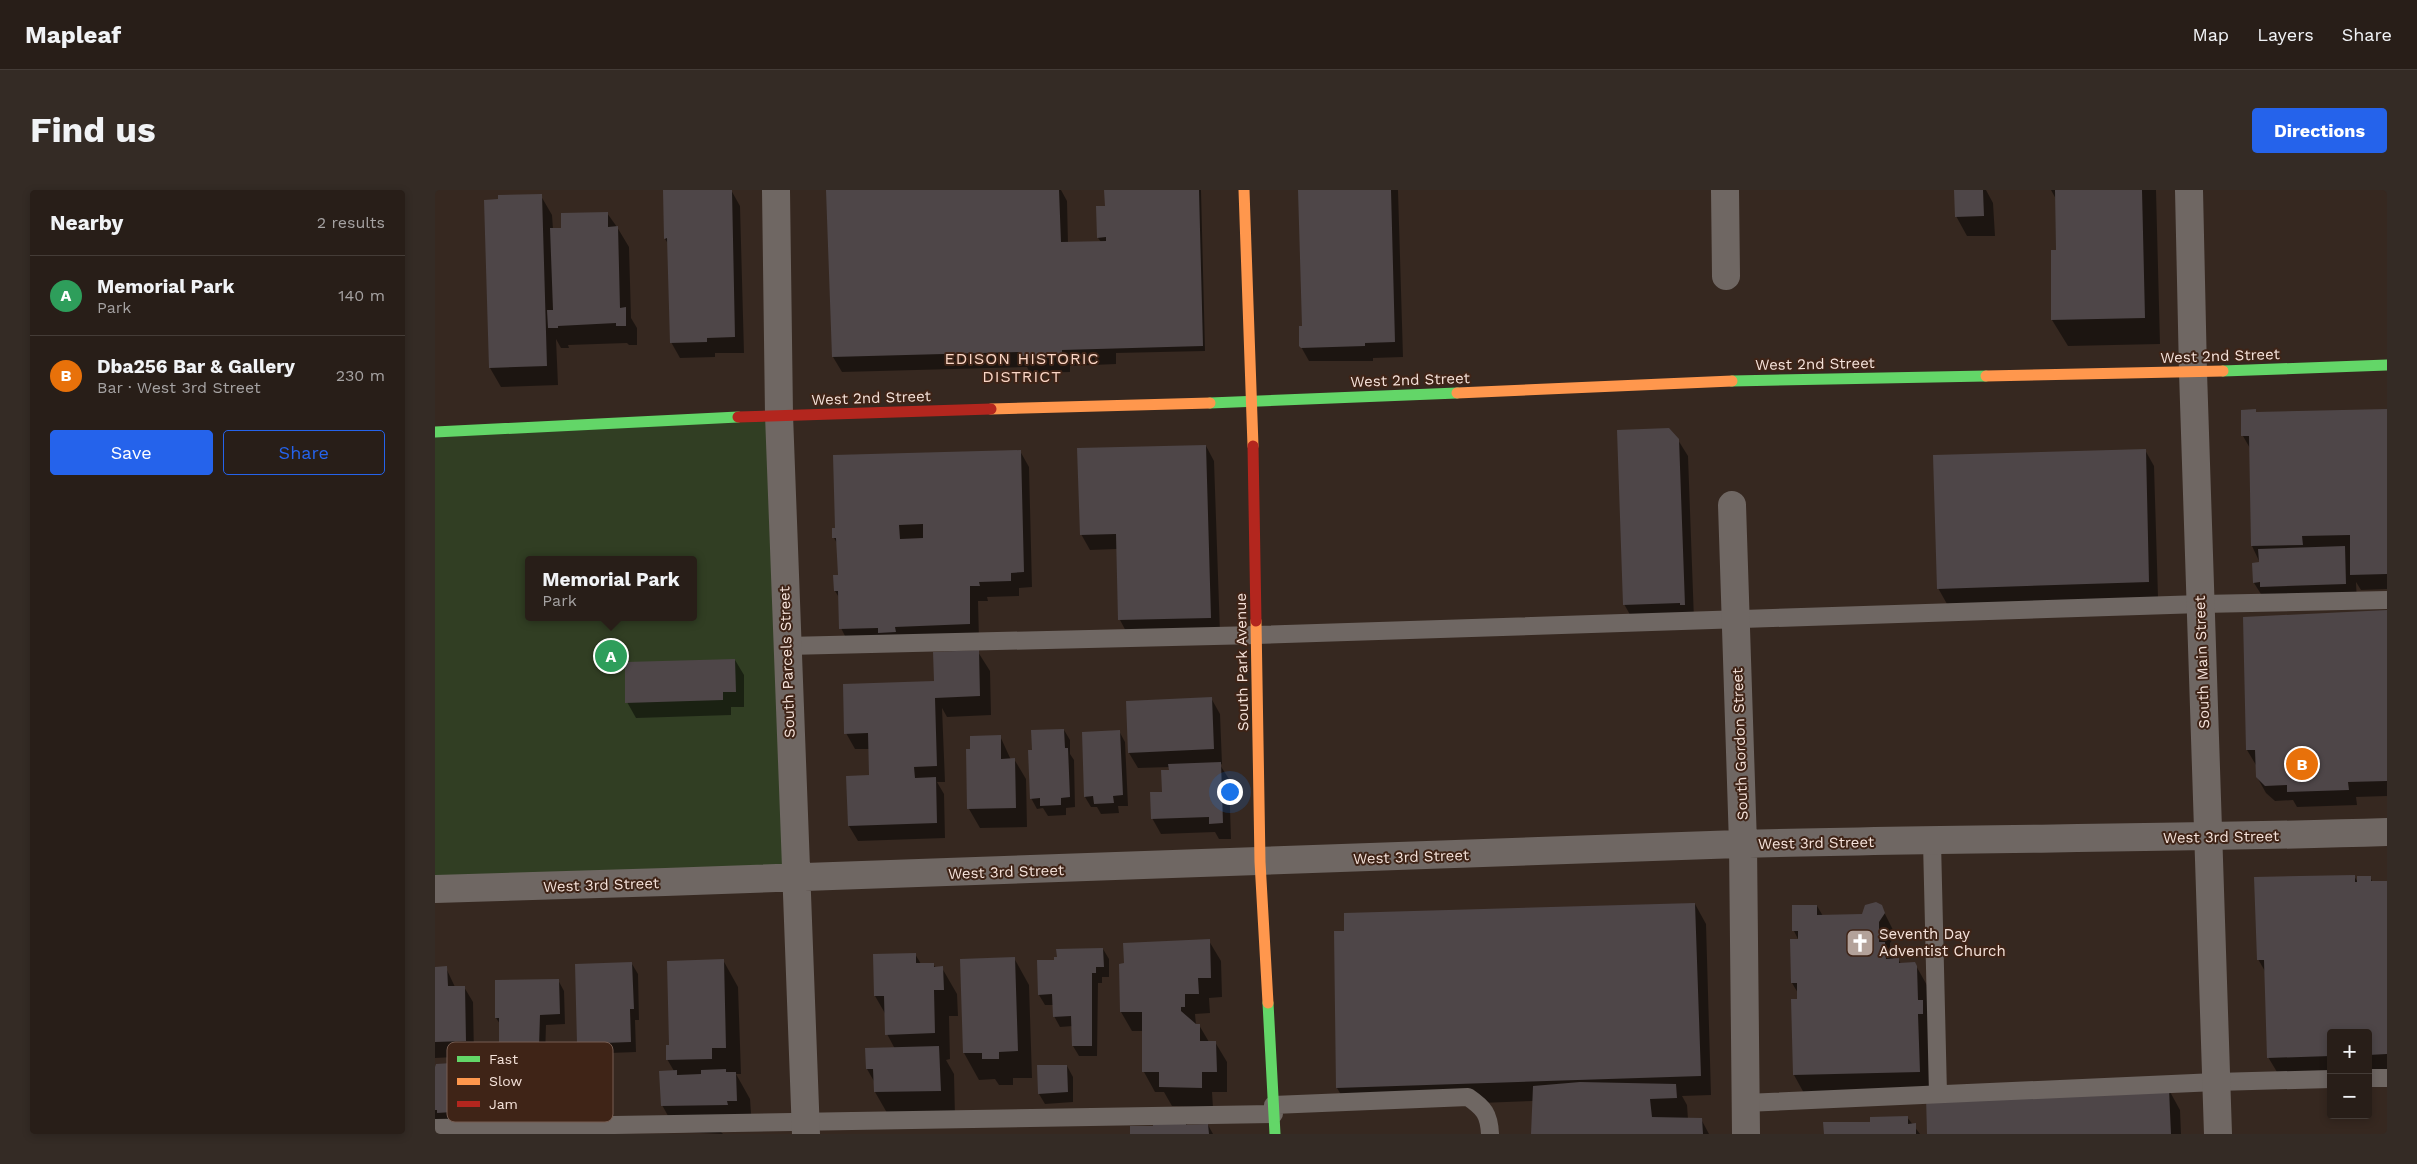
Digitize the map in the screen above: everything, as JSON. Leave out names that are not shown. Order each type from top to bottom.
[{"type":"street","name":"South Parcels Street","points":[[776,190],[779,415],[805,1129]]},
{"type":"street","name":"South Park Avenue","points":[[1244,190],[1253,402],[1260,862],[1275,1134]]},
{"type":"street","points":[[1725,190],[1726,276]]},
{"type":"street","name":"South Main Street","points":[[2189,190],[2193,372],[2218,1134]]},
{"type":"street","name":"West 2nd Street","points":[[435,432],[779,415],[1253,402],[1728,381],[2193,372],[2387,365]]},
{"type":"street","name":"South Gordon Street","points":[[1731,505],[1743,844],[1746,1134]]},
{"type":"street","name":"West 3rd Street","points":[[435,889],[795,879],[1743,844],[2208,837],[2387,832]]},
{"type":"lane","points":[[787,646],[1256,635],[2201,604],[2387,600]]},
{"type":"lane","points":[[1932,842],[1938,1094]]},
{"type":"lane","points":[[2372,1078],[2387,1078]]},
{"type":"lane","points":[[1745,1103],[2216,1082],[2327,1079]]},
{"type":"lane","points":[[435,1128],[805,1129],[1104,1126],[1273,1110],[1468,1097],[1484,1107],[1490,1124],[1490,1134]]},
{"type":"green space","points":[[779,415],[794,879],[435,889],[435,432]]},
{"type":"building","points":[[663,190],[732,190],[735,337],[707,338],[707,342],[670,343],[667,238],[664,239]]},
{"type":"building","points":[[826,190],[1059,190],[1061,242],[1106,241],[1106,237],[1097,238],[1096,206],[1105,206],[1104,190],[1199,190],[1203,346],[1062,350],[1062,357],[1020,358],[1020,352],[832,357]]},
{"type":"building","points":[[1298,190],[1391,190],[1395,342],[1365,343],[1365,346],[1301,348],[1299,346],[1299,326],[1302,326]]},
{"type":"building","points":[[1954,190],[1983,190],[1984,216],[1955,217]]},
{"type":"building","points":[[2055,190],[2142,190],[2145,318],[2051,320],[2051,250],[2056,250]]},
{"type":"building","points":[[542,194],[547,366],[489,368],[484,200],[498,199],[498,195]]},
{"type":"building","points":[[608,212],[608,227],[618,226],[620,308],[626,307],[626,326],[616,326],[616,323],[548,328],[547,310],[553,310],[550,228],[561,228],[561,213]]},
{"type":"building","points":[[2256,409],[2256,412],[2387,409],[2387,574],[2350,575],[2350,535],[2302,536],[2303,545],[2251,546],[2249,436],[2241,436],[2241,410]]},
{"type":"building","points":[[1669,428],[1679,439],[1685,605],[1680,605],[1680,603],[1623,605],[1617,430]]},
{"type":"building","points":[[1206,445],[1211,618],[1118,620],[1116,534],[1080,535],[1077,448]]},
{"type":"building","points":[[2146,449],[2149,582],[1937,589],[1933,455]]},
{"type":"building","points":[[1021,450],[1024,572],[1011,573],[1011,581],[979,582],[980,586],[970,586],[970,624],[895,627],[896,632],[878,633],[878,628],[839,629],[838,591],[834,591],[833,575],[838,575],[836,538],[832,538],[832,528],[835,528],[833,455]],"holes":[[[923,524],[923,538],[900,539],[899,525]]]},
{"type":"building","points":[[2345,546],[2346,584],[2260,587],[2260,582],[2253,583],[2252,563],[2259,562],[2258,549]]},
{"type":"building","points":[[2387,610],[2387,781],[2348,782],[2349,790],[2287,792],[2287,785],[2265,786],[2256,777],[2255,750],[2246,750],[2243,617]]},
{"type":"building","points":[[979,650],[980,696],[935,698],[937,766],[914,767],[915,778],[936,777],[937,823],[848,826],[846,776],[869,775],[868,733],[844,734],[843,684],[934,681],[933,652]]},
{"type":"building","points":[[735,659],[736,692],[723,692],[723,700],[625,703],[625,662]]},
{"type":"building","points":[[1212,697],[1214,749],[1128,753],[1126,701]]},
{"type":"building","points":[[1064,729],[1065,748],[1068,748],[1070,797],[1061,798],[1061,805],[1040,806],[1040,798],[1030,799],[1028,750],[1032,750],[1031,730]]},
{"type":"building","points":[[1120,730],[1123,795],[1113,796],[1114,803],[1094,804],[1093,796],[1084,797],[1082,732]]},
{"type":"building","points":[[1001,735],[1001,759],[1015,758],[1016,808],[967,809],[966,749],[970,749],[970,736]]},
{"type":"building","points":[[1221,762],[1223,823],[1209,824],[1209,817],[1151,819],[1150,792],[1162,792],[1161,770],[1169,770],[1168,764]]},
{"type":"building","points":[[2355,875],[2355,882],[2357,882],[2357,876],[2371,876],[2371,881],[2387,881],[2387,1054],[2372,1055],[2372,1029],[2327,1029],[2327,1056],[2267,1058],[2264,960],[2257,960],[2254,877]]},
{"type":"building","points":[[1876,902],[1882,905],[1885,913],[1879,922],[1879,942],[1885,942],[1886,959],[1899,958],[1899,963],[1915,962],[1917,966],[1918,1000],[1923,1000],[1923,1014],[1918,1014],[1920,1072],[1793,1075],[1791,999],[1797,999],[1797,983],[1791,983],[1790,939],[1798,939],[1798,931],[1792,931],[1792,905],[1817,905],[1817,915],[1862,914],[1865,905]]},
{"type":"building","points":[[1695,903],[1701,1076],[1336,1088],[1334,931],[1344,931],[1344,913]]},
{"type":"building","points":[[1210,939],[1211,978],[1198,978],[1199,994],[1185,994],[1185,1007],[1181,1007],[1181,1011],[1196,1024],[1200,1024],[1200,1041],[1216,1041],[1217,1072],[1202,1072],[1202,1088],[1159,1087],[1159,1072],[1142,1072],[1142,1012],[1120,1012],[1119,964],[1124,963],[1123,943]]},
{"type":"building","points":[[1103,948],[1104,967],[1096,967],[1096,973],[1092,973],[1092,1046],[1072,1046],[1071,1016],[1053,1017],[1052,994],[1038,995],[1037,960],[1054,960],[1054,957],[1057,957],[1056,949]]},
{"type":"building","points":[[916,953],[916,963],[934,963],[934,967],[943,966],[944,990],[934,990],[935,1033],[885,1035],[884,996],[874,996],[873,954]]},
{"type":"building","points":[[1015,957],[1018,1051],[999,1052],[999,1059],[982,1059],[982,1053],[963,1053],[960,959]]},
{"type":"building","points":[[724,959],[726,1048],[712,1048],[712,1059],[666,1060],[666,1045],[669,1045],[667,961]]},
{"type":"building","points":[[632,962],[634,1009],[630,1009],[631,1042],[577,1042],[575,964]]},
{"type":"building","points":[[447,966],[448,986],[465,986],[466,1041],[435,1042],[435,967]]},
{"type":"building","points":[[559,979],[560,1014],[540,1015],[539,1042],[499,1042],[499,1018],[495,1018],[495,980]]},
{"type":"building","points":[[939,1046],[941,1091],[874,1092],[873,1069],[866,1069],[865,1048]]},
{"type":"building","points":[[447,1063],[447,1112],[437,1113],[437,1110],[435,1110],[436,1064]]},
{"type":"building","points":[[1037,1065],[1067,1065],[1068,1092],[1038,1094]]},
{"type":"building","points":[[726,1069],[726,1072],[736,1072],[737,1101],[727,1101],[728,1105],[661,1106],[659,1071],[677,1070],[677,1075],[701,1074],[701,1070]]},
{"type":"building","points":[[1580,1082],[1676,1084],[1677,1098],[1650,1099],[1652,1117],[1702,1118],[1703,1134],[1531,1134],[1533,1086]]},
{"type":"building","points":[[2169,1089],[2171,1134],[1927,1134],[1926,1096]]},
{"type":"building","points":[[1908,1116],[1908,1124],[1916,1123],[1916,1134],[1824,1134],[1823,1122],[1870,1122],[1870,1117]]},
{"type":"building","points":[[1186,1120],[1186,1125],[1208,1124],[1209,1134],[1130,1134],[1130,1126],[1153,1126],[1153,1121]]},
{"type":"traffic: fast","points":[[2223,371],[2387,365]]},
{"type":"traffic: fast","points":[[1732,381],[1986,376]]},
{"type":"traffic: fast","points":[[1210,403],[1457,393]]},
{"type":"traffic: fast","points":[[435,432],[738,417]]},
{"type":"traffic: fast","points":[[1268,1003],[1275,1134]]},
{"type":"traffic: slow","points":[[1244,190],[1253,446]]},
{"type":"traffic: slow","points":[[1986,376],[2223,371]]},
{"type":"traffic: slow","points":[[1457,393],[1732,381]]},
{"type":"traffic: slow","points":[[991,409],[1210,403]]},
{"type":"traffic: slow","points":[[1256,621],[1260,862],[1268,1003]]},
{"type":"traffic: jam","points":[[738,417],[991,409]]},
{"type":"traffic: jam","points":[[1253,446],[1256,621]]},
{"type":"place","name":"Memorial Park","points":[[611,656]]},
{"type":"place","name":"Dba256 Bar & Gallery","points":[[2302,764]]},
{"type":"place","name":"Seventh Day Adventist Church","points":[[1860,943]]},
{"type":"district","name":"EDISON HISTORIC DISTRICT","points":[[1022,367]]}]
